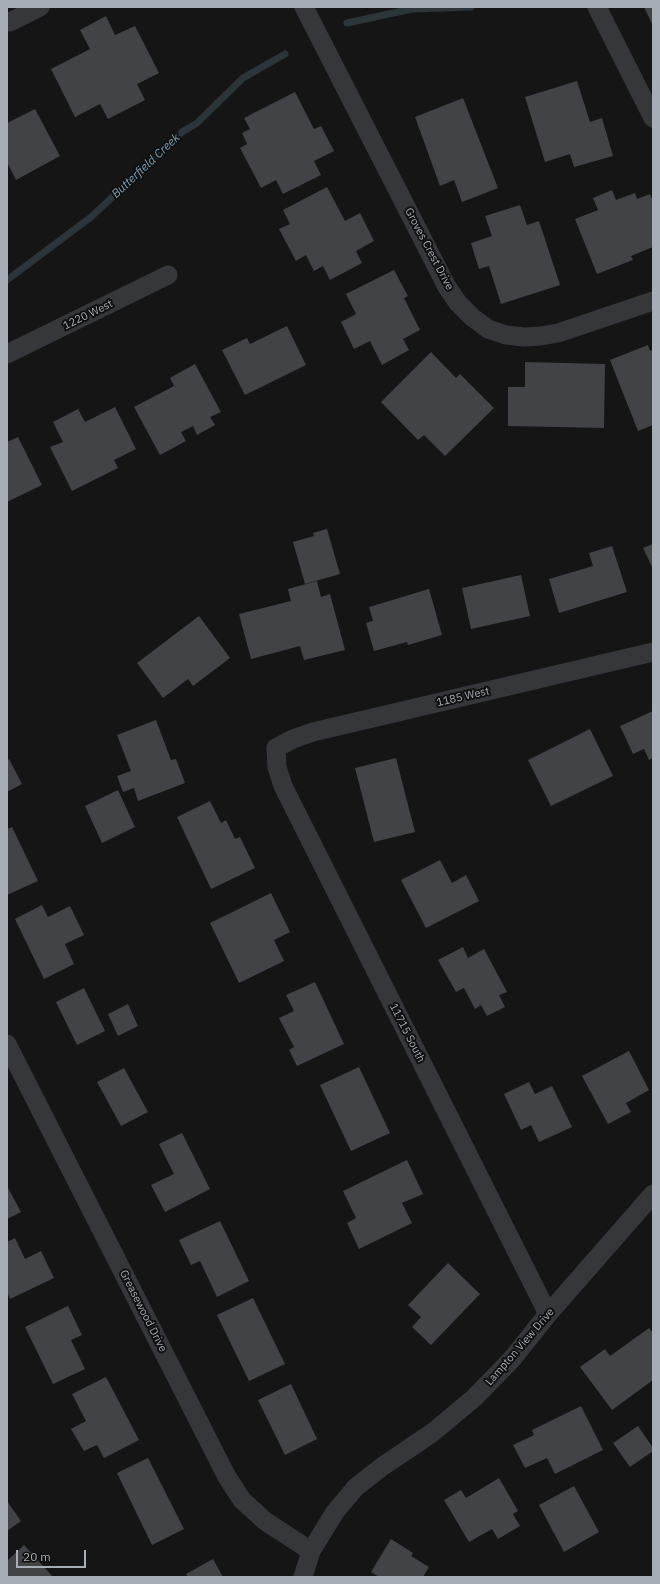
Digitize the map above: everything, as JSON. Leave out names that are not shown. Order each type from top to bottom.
[{"type":"street","points":[[10,22],[40,7]]},
{"type":"street","name":"Groves Crest Drive","points":[[304,7],[447,287],[458,303],[472,317],[488,329],[506,335],[524,337],[542,336],[558,333],[653,301]]},
{"type":"street","points":[[596,7],[653,118]]},
{"type":"street","name":"1220 West","points":[[7,354],[168,275]]},
{"type":"street","name":"1185 West","points":[[276,748],[293,738],[313,732],[630,659],[653,652]]},
{"type":"street","name":"11715 South","points":[[276,748],[277,767],[283,786],[548,1314]]},
{"type":"street","name":"Greasewood Drive","points":[[7,1044],[227,1477],[242,1500],[265,1521],[311,1551]]},
{"type":"street","name":"Lampton View Drive","points":[[303,1577],[311,1551],[335,1512],[356,1487],[383,1466],[432,1433],[474,1398],[512,1359],[548,1314],[653,1194]]},
{"type":"building","points":[[644,7],[653,7],[653,26]]},
{"type":"building","points":[[106,16],[115,35],[135,26],[159,73],[137,84],[145,100],[108,119],[100,104],[75,117],[51,69],[90,49],[80,30]]},
{"type":"building","points":[[577,81],[590,122],[602,118],[613,156],[574,167],[570,154],[545,162],[525,97]]},
{"type":"building","points":[[295,92],[314,129],[321,126],[334,151],[314,161],[321,175],[283,194],[276,180],[261,188],[240,148],[247,144],[242,133],[250,129],[244,118]]},
{"type":"building","points":[[463,98],[498,188],[462,202],[454,180],[440,186],[415,117]]},
{"type":"building","points":[[35,109],[60,156],[16,180],[7,162],[7,123]]},
{"type":"building","points":[[327,187],[345,221],[360,213],[374,241],[356,251],[362,263],[330,280],[323,266],[314,271],[306,255],[296,261],[279,229],[290,224],[283,210]]},
{"type":"building","points":[[612,190],[616,200],[635,193],[637,199],[650,194],[653,201],[653,247],[631,256],[633,260],[597,274],[575,219],[598,210],[593,198]]},
{"type":"building","points":[[520,205],[527,225],[539,221],[560,285],[501,304],[489,266],[479,269],[471,243],[492,236],[485,216]]},
{"type":"building","points":[[394,270],[408,296],[404,298],[420,330],[403,339],[409,350],[382,365],[370,341],[354,349],[341,322],[356,314],[346,294]]},
{"type":"building","points":[[287,326],[306,365],[245,395],[222,350],[247,338],[250,344]]},
{"type":"building","points":[[648,345],[650,351],[653,349],[653,425],[638,431],[610,360]]},
{"type":"building","points":[[431,352],[456,378],[460,374],[494,408],[445,456],[424,435],[418,440],[381,402]]},
{"type":"building","points":[[525,362],[605,364],[604,428],[508,426],[508,387],[525,387]]},
{"type":"building","points":[[195,364],[221,412],[210,417],[215,425],[197,435],[193,426],[181,432],[186,441],[160,455],[134,407],[174,386],[170,378]]},
{"type":"building","points":[[115,407],[136,449],[114,460],[118,468],[72,491],[50,447],[63,442],[53,422],[78,409],[85,422]]},
{"type":"building","points":[[18,437],[42,485],[7,502],[7,442]]},
{"type":"building","points":[[327,529],[340,574],[305,584],[293,542],[314,536],[313,533]]},
{"type":"building","points":[[653,544],[653,569],[643,548]]},
{"type":"building","points":[[612,546],[627,592],[559,613],[549,579],[593,566],[589,553]]},
{"type":"building","points":[[521,575],[530,616],[471,629],[462,588]]},
{"type":"building","points":[[317,581],[321,597],[330,594],[345,650],[304,660],[300,646],[251,659],[239,614],[291,601],[288,589]]},
{"type":"building","points":[[429,589],[442,635],[408,645],[407,642],[374,651],[366,623],[373,621],[369,607]]},
{"type":"building","points":[[199,616],[230,658],[193,686],[188,679],[163,698],[137,663]]},
{"type":"building","points":[[653,711],[653,758],[649,760],[644,749],[633,754],[620,726]]},
{"type":"building","points":[[156,720],[171,760],[176,759],[185,783],[138,801],[134,788],[123,792],[117,776],[131,771],[117,735]]},
{"type":"building","points":[[590,729],[613,776],[551,806],[528,760]]},
{"type":"building","points":[[396,758],[415,832],[374,842],[355,768]]},
{"type":"building","points":[[9,759],[22,784],[7,792],[7,761]]},
{"type":"building","points":[[118,790],[135,827],[102,843],[85,806]]},
{"type":"building","points":[[210,801],[221,823],[226,820],[235,839],[240,837],[255,868],[211,889],[177,817]]},
{"type":"building","points":[[12,827],[38,881],[7,895],[7,829]]},
{"type":"building","points":[[440,860],[452,883],[466,875],[479,901],[426,928],[401,880]]},
{"type":"building","points":[[271,893],[290,932],[274,940],[284,961],[239,983],[210,923]]},
{"type":"building","points":[[42,905],[48,917],[70,906],[84,935],[65,944],[74,964],[44,979],[15,919]]},
{"type":"building","points":[[463,947],[468,958],[484,949],[507,992],[499,995],[505,1007],[487,1016],[481,1005],[475,1009],[464,988],[456,992],[438,960]]},
{"type":"building","points":[[315,982],[344,1044],[297,1066],[289,1050],[294,1047],[279,1018],[294,1011],[286,995]]},
{"type":"building","points":[[84,988],[105,1031],[77,1045],[56,1002]]},
{"type":"building","points":[[128,1004],[138,1026],[118,1036],[108,1014]]},
{"type":"building","points":[[629,1051],[649,1090],[626,1103],[631,1112],[608,1124],[582,1076]]},
{"type":"building","points":[[359,1067],[390,1133],[351,1151],[320,1085]]},
{"type":"building","points":[[124,1068],[148,1112],[121,1126],[97,1082]]},
{"type":"building","points":[[529,1082],[535,1094],[552,1086],[572,1127],[539,1142],[531,1125],[521,1130],[504,1094]]},
{"type":"building","points":[[182,1133],[210,1189],[165,1212],[151,1185],[174,1174],[159,1144]]},
{"type":"building","points":[[407,1160],[423,1194],[402,1203],[412,1223],[359,1249],[347,1223],[356,1218],[343,1191]]},
{"type":"building","points":[[7,1186],[21,1212],[7,1219]]},
{"type":"building","points":[[220,1221],[249,1281],[217,1297],[200,1261],[191,1265],[179,1240]]},
{"type":"building","points":[[15,1238],[25,1259],[41,1251],[54,1278],[10,1299],[7,1292],[7,1242]]},
{"type":"building","points":[[448,1263],[480,1294],[431,1345],[412,1327],[421,1317],[408,1305]]},
{"type":"building","points":[[253,1298],[285,1364],[249,1381],[217,1315]]},
{"type":"building","points":[[68,1306],[82,1335],[71,1340],[85,1369],[53,1384],[25,1327]]},
{"type":"building","points":[[649,1328],[653,1333],[653,1380],[612,1410],[580,1367],[605,1349],[610,1356]]},
{"type":"building","points":[[106,1377],[139,1440],[104,1458],[97,1445],[84,1451],[71,1429],[86,1421],[72,1394]]},
{"type":"building","points":[[291,1384],[317,1439],[285,1455],[258,1400]]},
{"type":"building","points":[[581,1406],[603,1450],[555,1474],[547,1458],[525,1468],[513,1445],[534,1435],[532,1430]]},
{"type":"building","points":[[638,1426],[653,1448],[653,1451],[630,1467],[613,1443]]},
{"type":"building","points":[[148,1458],[184,1529],[152,1545],[117,1473]]},
{"type":"building","points":[[499,1478],[518,1511],[513,1514],[520,1526],[498,1539],[492,1529],[469,1542],[444,1500],[461,1490],[466,1498]]},
{"type":"building","points":[[574,1486],[599,1532],[564,1552],[539,1505]]},
{"type":"building","points":[[7,1501],[21,1521],[7,1531]]},
{"type":"building","points":[[391,1539],[413,1553],[411,1556],[429,1567],[423,1577],[379,1577],[371,1572]]},
{"type":"building","points":[[24,1545],[53,1577],[7,1577],[7,1561]]},
{"type":"building","points":[[213,1559],[223,1577],[188,1577],[186,1574]]},
{"type":"waterway","name":"Butterfield Creek","points":[[347,23],[412,9],[471,7]]},
{"type":"waterway","name":"Butterfield Creek","points":[[7,280],[91,217],[182,132],[197,123],[243,78],[285,54]]}]
